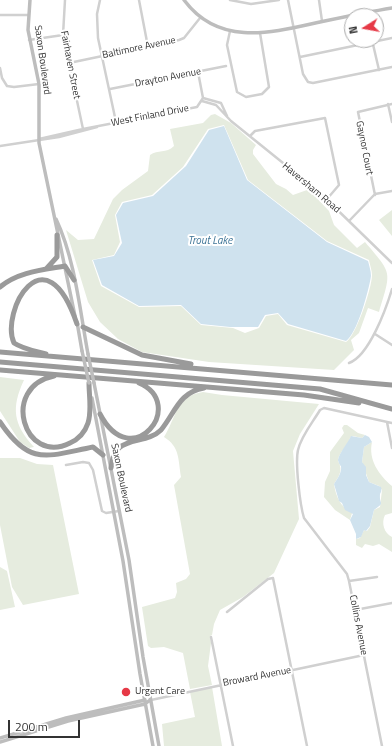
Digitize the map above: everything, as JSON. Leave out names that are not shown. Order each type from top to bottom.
[{"type":"highway","points":[[45,270],[57,257],[57,235]]},
{"type":"highway","points":[[0,287],[9,280],[19,276],[65,266],[74,280]]},
{"type":"highway","points":[[22,283],[38,280],[55,286],[66,298],[77,324]]},
{"type":"highway","points":[[83,327],[142,355],[206,368]]},
{"type":"highway","points":[[5,332],[13,343],[22,348],[59,357]]},
{"type":"highway","points":[[0,352],[206,368],[392,385]]},
{"type":"highway","points":[[0,362],[320,389],[392,409]]},
{"type":"highway","points":[[0,370],[132,382],[223,388],[341,400],[392,409]]},
{"type":"highway","points":[[69,376],[54,376],[40,380],[28,389],[23,397],[20,411],[23,426],[31,438],[42,445],[55,447],[64,446],[73,442],[82,433],[89,419],[91,383]]},
{"type":"highway","points":[[100,414],[110,430],[121,437],[130,439],[138,437],[150,430],[158,416],[157,401],[148,388],[132,382]]},
{"type":"highway","points":[[111,468],[114,456],[120,447],[154,435],[161,429],[181,399],[189,393],[204,388],[223,388]]},
{"type":"highway","points":[[0,422],[20,448],[35,454],[50,456],[93,448],[103,455]]},
{"type":"main road","name":"Saxon Boulevard","points":[[30,0],[28,15],[29,40],[39,84],[38,140],[82,351],[100,414],[120,511],[136,601],[150,700],[159,746]]},
{"type":"main road","points":[[184,0],[200,18],[216,27],[230,31],[260,33],[344,18]]},
{"type":"main road","name":"Saxon Boulevard","points":[[55,216],[61,229],[74,280],[88,354],[91,383],[129,593],[153,746]]},
{"type":"main road","points":[[129,593],[136,601]]},
{"type":"main road","points":[[130,602],[138,614]]},
{"type":"main road","points":[[0,742],[68,721],[150,700]]},
{"type":"main road","points":[[0,738],[66,718],[145,702]]},
{"type":"main road","points":[[6,741],[16,733]]},
{"type":"street","name":"Fairhaven Street","points":[[65,0],[63,35],[83,129]]},
{"type":"street","points":[[100,0],[96,25],[116,122]]},
{"type":"street","points":[[139,0],[148,47]]},
{"type":"street","points":[[230,0],[251,4],[279,0]]},
{"type":"street","points":[[288,0],[303,74],[308,82],[313,83],[392,67]]},
{"type":"street","points":[[319,0],[322,22]]},
{"type":"street","points":[[0,15],[28,15]]},
{"type":"street","name":"Baltimore Avenue","points":[[69,63],[184,38],[200,18]]},
{"type":"street","points":[[230,31],[227,45],[236,89],[240,95],[246,97],[262,94],[268,89],[270,83],[260,33]]},
{"type":"street","points":[[29,40],[63,35]]},
{"type":"street","points":[[300,57],[344,47]]},
{"type":"street","points":[[374,48],[379,70]]},
{"type":"street","name":"Drayton Avenue","points":[[110,89],[226,66]]},
{"type":"street","points":[[0,68],[2,78],[7,86],[14,88],[39,84]]},
{"type":"street","points":[[198,72],[201,101]]},
{"type":"street","name":"West Finland Drive","points":[[38,140],[86,132],[116,122],[193,108],[201,101]]},
{"type":"street","name":"Haversham Road","points":[[201,101],[216,105],[250,136],[327,199],[392,263]]},
{"type":"street","points":[[390,104],[392,122]]},
{"type":"street","name":"Gaynor Court","points":[[374,195],[358,112],[390,104]]},
{"type":"street","points":[[250,136],[255,131],[326,118],[339,185],[327,199]]},
{"type":"street","name":"West Finland Drive","points":[[0,146],[38,140],[83,129],[99,127]]},
{"type":"street","points":[[83,129],[86,132]]},
{"type":"street","points":[[349,221],[374,195],[392,191]]},
{"type":"street","points":[[349,363],[355,361],[375,334],[392,289]]},
{"type":"street","points":[[388,299],[392,301]]},
{"type":"street","points":[[375,334],[392,345]]},
{"type":"street","name":"Collins Avenue","points":[[382,746],[349,581],[346,574],[304,518],[301,510],[298,450],[300,442],[320,410],[328,408],[387,422]]},
{"type":"street","points":[[392,423],[387,422],[392,448]]},
{"type":"street","points":[[66,465],[83,462],[89,463],[93,470],[102,511],[106,513],[120,511]]},
{"type":"street","points":[[349,581],[377,577]]},
{"type":"street","points":[[227,612],[268,579],[273,578],[307,746]]},
{"type":"street","points":[[355,610],[392,603]]},
{"type":"street","points":[[212,637],[233,746]]},
{"type":"street","name":"Broward Avenue","points":[[150,700],[364,655]]},
{"type":"shaded area","points":[[215,114],[231,123],[256,145],[253,150],[253,154],[276,184],[286,189],[293,195],[307,190],[310,191],[329,211],[334,225],[357,248],[365,242],[385,267],[387,273],[386,288],[379,312],[368,308],[359,333],[351,340],[354,350],[334,370],[209,362],[142,352],[118,339],[100,322],[88,302],[66,230],[78,240],[94,239],[113,199],[122,190],[148,171],[150,155],[156,152],[168,150],[174,146],[170,129],[203,123],[211,115]],"holes":[[[224,125],[248,180],[327,241],[369,260],[372,275],[369,290],[359,322],[346,342],[287,325],[278,314],[266,316],[259,328],[245,333],[233,328],[201,325],[181,306],[139,307],[101,286],[92,260],[114,255],[120,242],[115,215],[122,202],[152,195],[183,167],[208,129]]]},
{"type":"shaded area","points":[[392,210],[392,236],[379,220]]},
{"type":"shaded area","points":[[0,377],[24,380],[17,399],[16,415],[22,431],[34,447],[29,448],[20,442],[0,411]]},
{"type":"shaded area","points":[[203,392],[319,404],[300,434],[293,451],[299,519],[274,573],[243,597],[220,610],[214,624],[212,635],[210,636],[211,643],[208,666],[212,685],[190,689],[183,653],[164,647],[151,648],[148,646],[142,607],[175,598],[177,592],[176,583],[186,579],[190,574],[174,485],[181,477],[179,459],[176,449],[164,437],[182,403],[194,394]]},
{"type":"shaded area","points":[[344,425],[347,425],[358,433],[365,435],[362,438],[353,436],[350,438],[338,460],[340,471],[334,484],[335,489],[337,497],[352,513],[350,520],[335,510],[324,497],[325,482],[330,471],[330,452],[344,433],[342,428]]},
{"type":"shaded area","points":[[372,442],[371,449],[373,461],[379,472],[392,486],[392,513],[385,515],[383,524],[387,533],[392,537],[392,552],[379,544],[373,546],[365,544],[362,548],[356,545],[356,539],[360,538],[364,530],[367,531],[370,527],[374,510],[380,507],[382,490],[379,486],[369,482],[362,462],[364,447]]},
{"type":"shaded area","points":[[0,458],[20,458],[37,464],[53,465],[79,594],[23,605],[12,587],[0,525]]},
{"type":"shaded area","points":[[0,567],[7,571],[15,607],[0,610]]},
{"type":"shaded area","points":[[212,687],[222,746],[164,746],[162,724],[195,717],[190,692]]},
{"type":"water","name":"Trout Lake","points":[[224,126],[247,180],[327,242],[368,261],[371,276],[368,291],[358,321],[350,337],[346,341],[288,324],[278,313],[265,315],[258,327],[230,327],[201,324],[181,305],[139,306],[102,285],[93,260],[114,256],[122,243],[116,215],[123,203],[153,196],[186,166],[209,130]]},
{"type":"water","points":[[365,435],[369,437],[372,442],[364,447],[362,462],[366,467],[366,475],[369,482],[381,487],[381,504],[374,510],[370,526],[366,531],[364,530],[361,537],[356,539],[356,534],[350,520],[353,514],[345,510],[342,503],[339,501],[334,484],[341,471],[341,466],[338,460],[339,457],[351,436],[362,438]]},
{"type":"place","name":"Urgent Care","points":[[126,692]]}]
